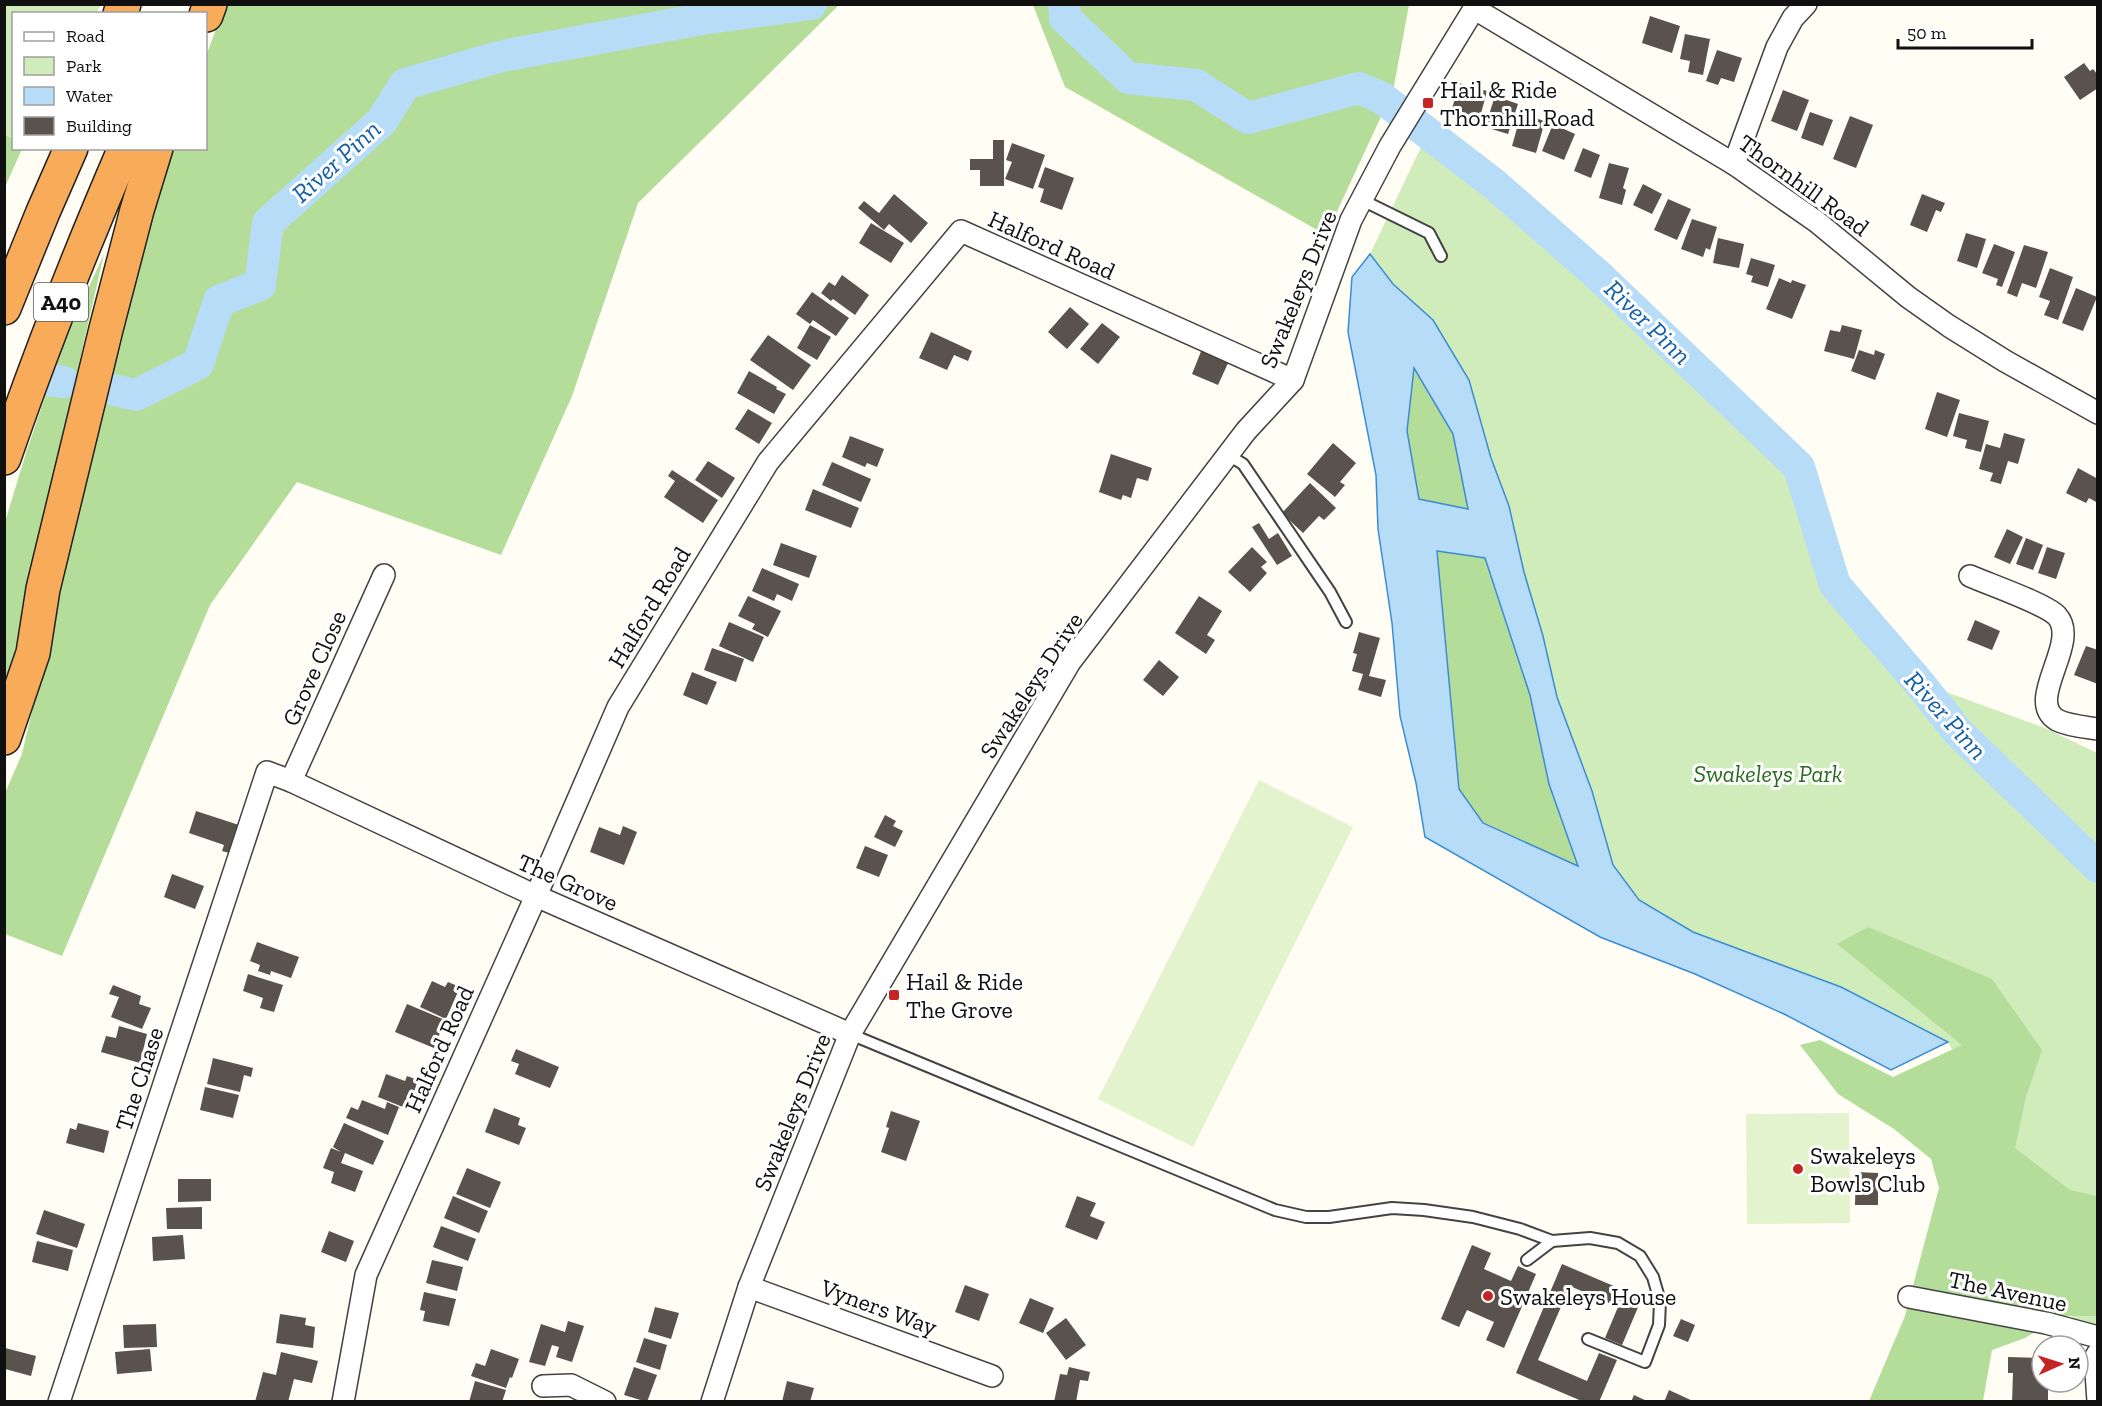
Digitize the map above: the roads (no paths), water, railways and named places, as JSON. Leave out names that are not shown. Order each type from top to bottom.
[{"type":"highway","points":[[4,245],[51,150]]},
{"type":"highway","name":"A40","points":[[4,308],[70,150]]},
{"type":"highway","name":"A40","points":[[4,458],[76,261],[124,150]]},
{"type":"highway","points":[[4,738],[33,653],[43,589],[106,329],[155,150]]},
{"type":"street","points":[[1734,164],[1777,47],[1793,18],[1806,4]]},
{"type":"street","name":"Thornhill Road","points":[[1476,7],[1734,164],[1817,222],[1908,297],[1948,326],[2097,413]]},
{"type":"street","name":"Swakeleys Drive","points":[[712,1401],[749,1287],[850,1034],[1070,662],[1246,431],[1293,380],[1351,220],[1397,135],[1476,7]]},
{"type":"street","name":"Halford Road","points":[[343,1401],[366,1275],[536,897],[618,707],[768,462],[961,231],[1293,380]]},
{"type":"street","name":"Grove Close","points":[[291,781],[384,575]]},
{"type":"street","points":[[1970,576],[2057,615],[2061,622],[2063,639],[2048,690],[2048,708],[2055,719],[2064,723],[2097,729]]},
{"type":"street","name":"The Grove","points":[[267,772],[291,781],[536,897],[850,1034]]},
{"type":"street","name":"The Chase","points":[[59,1401],[267,772]]},
{"type":"street","name":"Vyners Way","points":[[749,1287],[992,1376]]},
{"type":"street","name":"The Avenue","points":[[1908,1297],[2046,1323],[2097,1337]]},
{"type":"street","points":[[2097,1353],[2095,1358],[2097,1401]]},
{"type":"street","points":[[543,1386],[571,1385],[605,1401]]},
{"type":"lane","points":[[1362,200],[1430,233],[1441,255]]},
{"type":"lane","points":[[1228,455],[1243,464],[1330,592],[1346,622]]},
{"type":"lane","points":[[850,1034],[1275,1210],[1306,1217],[1329,1217],[1392,1208],[1424,1210],[1473,1217],[1520,1229],[1552,1241],[1590,1238],[1618,1243],[1640,1256],[1653,1276],[1660,1301],[1659,1325],[1645,1362],[1588,1339]]},
{"type":"lane","points":[[1527,1260],[1552,1241]]},
{"type":"water","points":[[1370,254],[1393,284],[1433,320],[1469,380],[1491,458],[1509,506],[1557,697],[1592,791],[1613,865],[1639,900],[1693,932],[1841,987],[1948,1042],[1891,1070],[1784,1014],[1695,974],[1600,937],[1425,837],[1416,783],[1400,716],[1392,623],[1378,529],[1376,475],[1348,332],[1352,277]],"holes":[[[1414,368],[1453,434],[1468,509],[1419,499],[1407,431]],[[1437,551],[1485,558],[1530,695],[1549,784],[1578,866],[1483,823],[1459,789]]]},
{"type":"waterway","name":"River Pinn","points":[[97,386],[136,395],[198,364],[219,301],[260,285],[268,223],[382,121],[405,84],[502,56],[702,19],[811,4]]},
{"type":"waterway","name":"River Pinn","points":[[1064,4],[1065,18],[1128,78],[1196,85],[1248,118],[1359,88],[1382,98],[1494,184],[1600,277],[1799,467],[1835,585],[1958,732],[2098,867]]},
{"type":"waterway","name":"River Pinn","points":[[47,380],[64,382]]},
{"type":"place","name":"Hail & Ride Thornhill Road","points":[[1428,103]]},
{"type":"place","name":"Hail & Ride The Grove","points":[[894,995]]},
{"type":"place","name":"Swakeleys Bowls Club","points":[[1798,1169]]},
{"type":"place","name":"Swakeleys House","points":[[1488,1296]]},
{"type":"park label","name":"Swakeleys Park","points":[[1768,773]]}]
